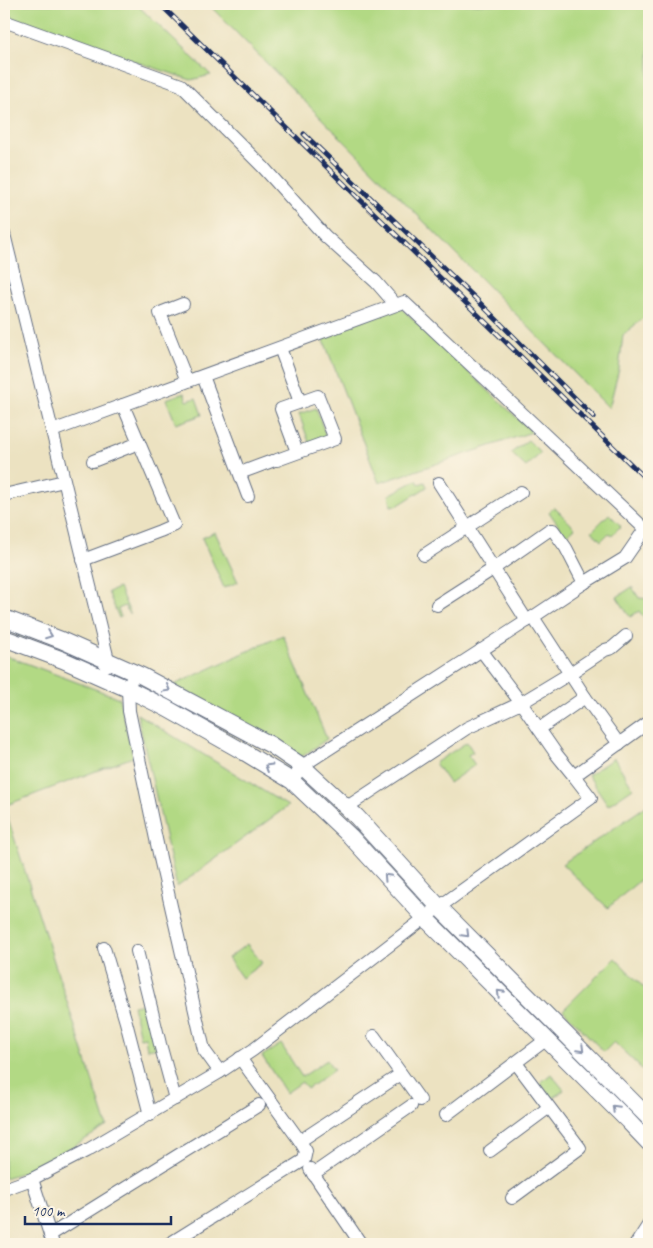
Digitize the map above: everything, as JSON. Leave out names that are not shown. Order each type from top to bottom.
[{"type":"main road","points":[[4,618],[61,640],[134,672],[271,745],[302,766],[347,807],[439,907],[649,1118]]},
{"type":"main road","points":[[4,638],[63,660],[128,689],[236,747],[292,781],[350,836],[425,918],[649,1143]]},
{"type":"street","points":[[4,21],[181,85],[263,167],[325,236],[376,282],[396,305]]},
{"type":"street","points":[[4,234],[108,660],[103,678]]},
{"type":"street","points":[[52,431],[404,302],[647,532],[625,558],[302,766],[292,781]]},
{"type":"street","points":[[183,304],[160,313],[187,381]]},
{"type":"street","points":[[280,348],[300,402]]},
{"type":"street","points":[[203,376],[248,496]]},
{"type":"street","points":[[240,473],[335,439],[318,396],[281,409],[297,452]]},
{"type":"street","points":[[83,560],[160,532],[174,525],[123,405]]},
{"type":"street","points":[[94,461],[139,443]]},
{"type":"street","points":[[4,495],[64,481]]},
{"type":"street","points":[[439,483],[493,569],[619,744]]},
{"type":"street","points":[[424,555],[521,492]]},
{"type":"street","points":[[438,604],[549,530],[553,530],[566,548],[584,583]]},
{"type":"street","points":[[347,807],[467,728],[521,702],[605,650],[612,648],[626,636]]},
{"type":"street","points":[[4,1189],[32,1180],[86,1151],[220,1072],[439,907],[591,798],[557,755],[521,702],[481,650]]},
{"type":"street","points":[[134,672],[128,689],[129,711],[133,731],[204,1050],[220,1072]]},
{"type":"street","points":[[539,729],[585,697]]},
{"type":"street","points":[[574,776],[649,722]]},
{"type":"street","points":[[104,948],[126,1022],[150,1115]]},
{"type":"street","points":[[138,951],[160,1044],[176,1099]]},
{"type":"street","points":[[313,1174],[415,1103],[401,1074],[374,1036]]},
{"type":"street","points":[[446,1115],[547,1039]]},
{"type":"street","points":[[169,1244],[186,1240],[304,1160],[306,1151],[300,1141],[240,1058]]},
{"type":"street","points":[[512,1198],[580,1148],[548,1108],[516,1063]]},
{"type":"street","points":[[300,1141],[401,1074]]},
{"type":"street","points":[[32,1180],[51,1240],[259,1105]]},
{"type":"street","points":[[490,1151],[548,1108]]},
{"type":"street","points":[[304,1160],[361,1244]]},
{"type":"street","points":[[636,1244],[649,1224]]},
{"type":"green space","points":[[4,4],[136,4],[211,75],[191,80],[4,18]]},
{"type":"green space","points":[[208,4],[649,4],[649,313],[623,335],[619,369],[609,408]]},
{"type":"green space","points":[[400,307],[532,432],[379,483],[321,333]]},
{"type":"green space","points":[[184,393],[187,401],[196,398],[202,415],[176,424],[166,399]]},
{"type":"green space","points":[[316,408],[327,439],[310,445],[299,414]]},
{"type":"green space","points":[[528,440],[541,453],[526,467],[511,453]]},
{"type":"green space","points":[[417,480],[419,484],[425,482],[427,487],[397,506],[391,506],[389,495]]},
{"type":"green space","points":[[554,507],[575,528],[566,536],[549,512]]},
{"type":"green space","points":[[609,514],[621,526],[612,535],[609,533],[601,541],[592,531]]},
{"type":"green space","points":[[215,532],[238,582],[224,588],[202,538]]},
{"type":"green space","points":[[632,587],[639,598],[649,599],[649,624],[639,611],[630,617],[617,597]]},
{"type":"green space","points":[[119,588],[130,613],[128,613],[125,606],[118,609],[121,617],[119,618],[108,592]]},
{"type":"green space","points":[[283,635],[327,739],[300,758],[174,685]]},
{"type":"green space","points":[[4,655],[119,698],[133,757],[4,806]]},
{"type":"green space","points":[[137,714],[288,806],[177,887]]},
{"type":"green space","points":[[467,742],[473,752],[468,755],[475,765],[449,783],[435,763]]},
{"type":"green space","points":[[614,758],[633,788],[608,805],[588,775]]},
{"type":"green space","points":[[649,804],[649,872],[608,908],[562,864]]},
{"type":"green space","points":[[4,806],[107,1126],[38,1168],[4,1178]]},
{"type":"green space","points":[[247,944],[262,963],[242,978],[228,958]]},
{"type":"green space","points":[[615,958],[649,993],[649,1074],[614,1042],[604,1052],[563,1010]]},
{"type":"green space","points":[[144,1004],[158,1047],[147,1049],[145,1037],[140,1038],[133,1006]]},
{"type":"green space","points":[[281,1044],[302,1077],[327,1060],[334,1070],[307,1089],[302,1082],[286,1093],[262,1056]]},
{"type":"green space","points":[[551,1074],[564,1090],[552,1099],[540,1083]]},
{"type":"railway","points":[[160,4],[649,482]]},
{"type":"railway","points":[[304,134],[476,299],[594,417]]}]
